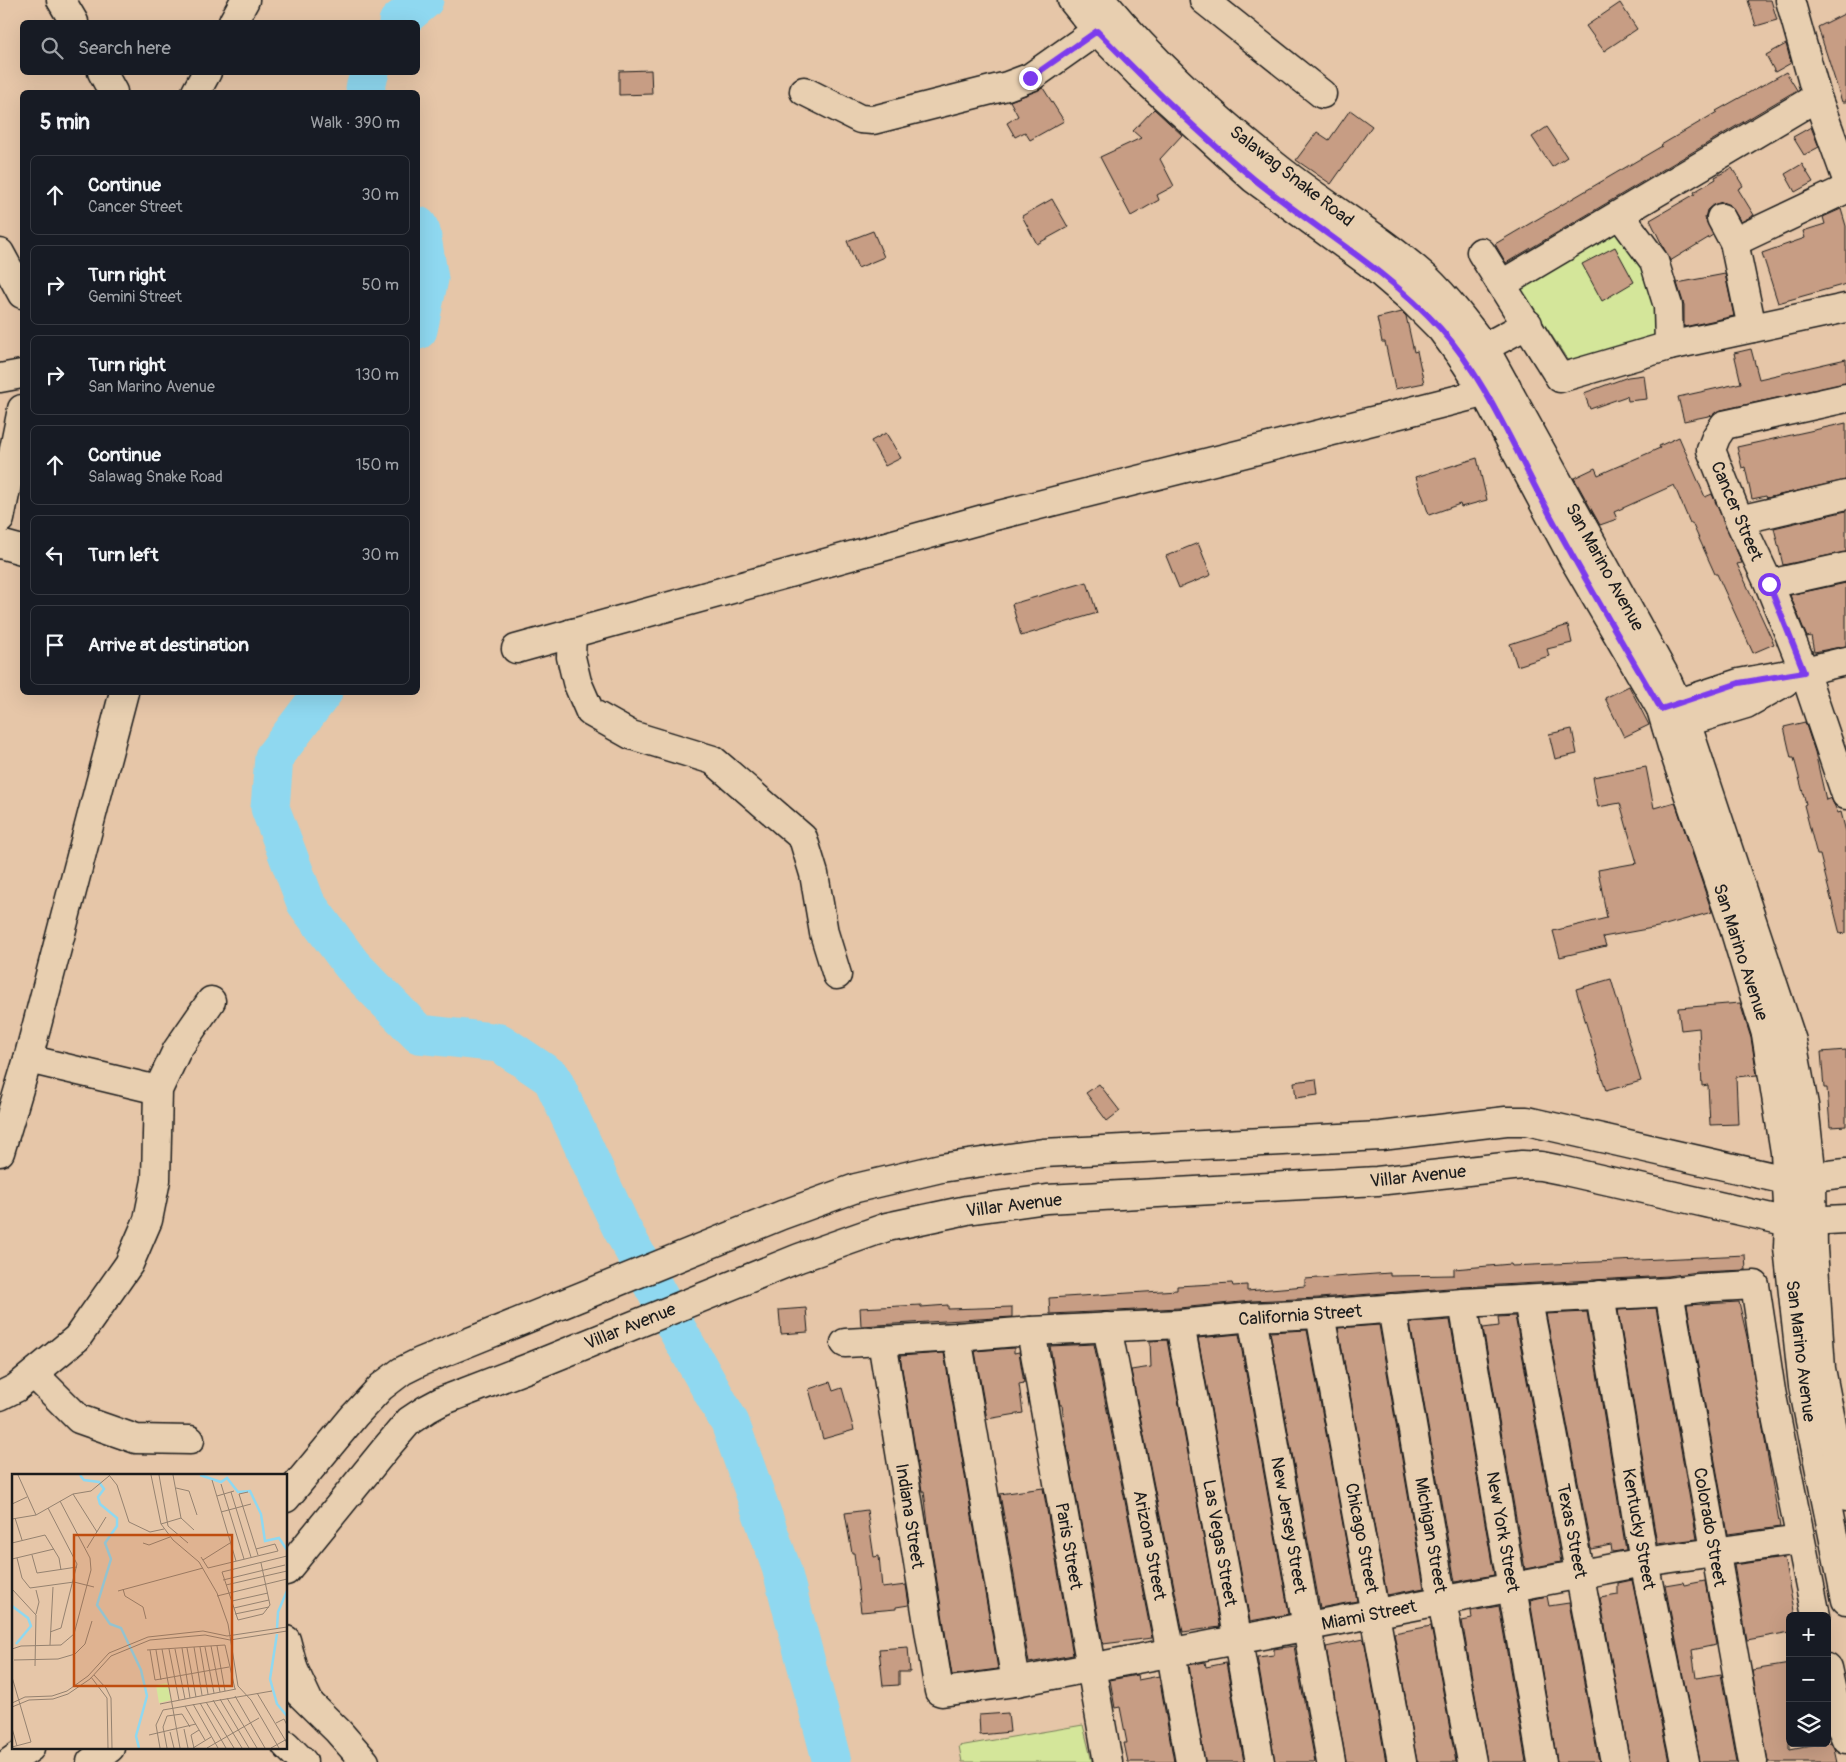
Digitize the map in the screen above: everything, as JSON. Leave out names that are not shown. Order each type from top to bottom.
[{"type":"street","points":[[61,0],[73,20]]},
{"type":"street","points":[[234,20],[245,0]]},
{"type":"street","name":"Salawag Snake Road","points":[[1072,0],[1105,16],[1146,80],[1254,179],[1368,262],[1441,329],[1474,353]]},
{"type":"street","points":[[1204,0],[1322,94]]},
{"type":"street","points":[[1790,0],[1817,97],[1846,177]]},
{"type":"street","points":[[804,91],[860,119],[873,120],[1007,86],[1030,78],[1105,16]]},
{"type":"street","points":[[104,75],[112,90]]},
{"type":"street","points":[[197,90],[205,75]]},
{"type":"street","points":[[1502,284],[1817,97]]},
{"type":"street","points":[[1734,242],[1846,189]]},
{"type":"street","points":[[1620,215],[1654,261],[1668,306],[1670,346]]},
{"type":"street","points":[[1721,218],[1734,242],[1752,328]]},
{"type":"street","points":[[1481,252],[1528,324],[1560,378],[1670,346],[1846,308]]},
{"type":"street","points":[[0,253],[20,290]]},
{"type":"street","points":[[1474,353],[1528,324]]},
{"type":"street","name":"San Marino Avenue","points":[[1474,353],[1496,390],[1673,716],[1672,746],[1733,925],[1766,1034],[1785,1152],[1799,1179],[1801,1222],[1813,1250],[1820,1369],[1846,1497]]},
{"type":"street","points":[[0,378],[20,374]]},
{"type":"street","points":[[516,649],[987,518],[1496,390]]},
{"type":"street","name":"Cancer Street","points":[[1844,778],[1769,584],[1739,520],[1711,450],[1716,437],[1724,425],[1846,398]]},
{"type":"street","points":[[0,519],[20,419]]},
{"type":"street","points":[[1739,520],[1846,494]]},
{"type":"street","points":[[0,544],[20,549]]},
{"type":"street","points":[[1769,584],[1846,566]]},
{"type":"street","points":[[572,633],[571,657],[577,682],[590,712],[631,735],[713,760],[803,838],[814,874],[824,933],[836,975]]},
{"type":"street","points":[[1673,716],[1746,704],[1804,672],[1846,660]]},
{"type":"street","points":[[0,1152],[28,1059],[123,695]]},
{"type":"street","points":[[0,1396],[16,1388],[77,1338],[129,1264],[148,1220],[156,1180],[158,1090],[176,1050],[211,1000]]},
{"type":"street","points":[[28,1059],[158,1090]]},
{"type":"street","points":[[288,1496],[354,1416],[381,1387],[420,1362],[782,1215],[856,1188],[941,1168],[1043,1153],[1382,1136],[1506,1121],[1527,1121],[1799,1179],[1846,1173]]},
{"type":"street","name":"Villar Avenue","points":[[288,1569],[409,1422],[442,1400],[528,1368],[799,1258],[887,1227],[967,1210],[1047,1199],[1377,1181],[1522,1165],[1548,1168],[1801,1222],[1846,1219]]},
{"type":"street","name":"San Marino Avenue","points":[[1801,1222],[1788,1247],[1803,1386],[1839,1530],[1846,1600]]},
{"type":"street","name":"California Street","points":[[845,1343],[1030,1331],[1180,1324],[1252,1317],[1600,1294],[1670,1292],[1699,1288],[1755,1285],[1772,1391],[1800,1540]]},
{"type":"street","name":"Colorado Street","points":[[1670,1292],[1753,1762]]},
{"type":"street","name":"Kentucky Street","points":[[1600,1294],[1644,1562],[1685,1762]]},
{"type":"street","name":"Texas Street","points":[[1528,1300],[1615,1762]]},
{"type":"street","name":"New York Street","points":[[1463,1303],[1542,1762]]},
{"type":"street","name":"Michigan Street","points":[[1392,1308],[1442,1601],[1472,1762]]},
{"type":"street","name":"Chicago Street","points":[[1320,1314],[1402,1762]]},
{"type":"street","name":"New Jersey Street","points":[[1252,1317],[1331,1762]]},
{"type":"street","name":"Las Vegas Street","points":[[1180,1324],[1260,1762]]},
{"type":"street","name":"Arizona Street","points":[[1107,1328],[1190,1762]]},
{"type":"street","name":"Paris Street","points":[[1030,1331],[1108,1762]]},
{"type":"street","points":[[956,1337],[1016,1682]]},
{"type":"street","name":"Indiana Street","points":[[882,1341],[939,1691]]},
{"type":"street","points":[[34,1374],[79,1419],[136,1439],[190,1440]]},
{"type":"street","points":[[1800,1540],[1815,1612]]},
{"type":"street","name":"Miami Street","points":[[939,1691],[944,1692],[1016,1682],[1644,1562],[1800,1540]]},
{"type":"street","points":[[288,1648],[294,1670],[309,1702]]},
{"type":"street","points":[[288,1683],[309,1702],[365,1762]]},
{"type":"street","points":[[1831,1688],[1838,1722],[1846,1739]]},
{"type":"street","points":[[288,1747],[302,1762]]},
{"type":"street","points":[[10,1762],[27,1750]]},
{"type":"street","points":[[91,1762],[107,1750]]},
{"type":"green space","points":[[1618,224],[1651,279],[1658,339],[1569,362],[1518,284]]},
{"type":"green space","points":[[1083,1725],[1092,1762],[962,1762],[959,1746]]},
{"type":"building","points":[[1748,0],[1771,0],[1777,20],[1756,26]]},
{"type":"building","points":[[1620,3],[1637,29],[1604,51],[1586,26]]},
{"type":"building","points":[[1846,13],[1846,102],[1842,102],[1818,27]]},
{"type":"building","points":[[1786,44],[1791,63],[1775,72],[1766,55]]},
{"type":"building","points":[[651,70],[652,94],[619,95],[619,71]]},
{"type":"building","points":[[1786,72],[1797,90],[1506,263],[1495,244],[1662,146],[1716,111]]},
{"type":"building","points":[[1043,88],[1064,121],[1030,140],[1025,132],[1015,137],[1007,123],[1018,116],[1010,101]]},
{"type":"building","points":[[1154,109],[1182,135],[1160,159],[1174,186],[1157,195],[1159,200],[1131,216],[1100,157],[1141,138],[1133,131]]},
{"type":"building","points":[[1350,110],[1372,126],[1331,184],[1296,160],[1317,132],[1329,140]]},
{"type":"building","points":[[1547,127],[1567,157],[1552,167],[1532,137]]},
{"type":"building","points":[[1811,127],[1819,147],[1804,155],[1793,137]]},
{"type":"building","points":[[1802,164],[1813,182],[1795,192],[1785,174]]},
{"type":"building","points":[[1732,168],[1743,186],[1738,189],[1754,215],[1741,222],[1730,205],[1722,202],[1713,205],[1707,210],[1705,218],[1713,235],[1670,261],[1650,220],[1695,194],[1694,192],[1716,179],[1715,177]]},
{"type":"building","points":[[1052,199],[1068,227],[1037,244],[1022,216]]},
{"type":"building","points":[[1841,209],[1846,226],[1846,284],[1778,303],[1762,253],[1805,238],[1803,231],[1825,224],[1823,217]]},
{"type":"building","points":[[873,231],[884,257],[858,268],[847,241]]},
{"type":"building","points":[[1615,247],[1634,282],[1602,301],[1582,264]]},
{"type":"building","points":[[1725,274],[1734,316],[1684,327],[1684,305],[1677,283]]},
{"type":"building","points":[[1402,312],[1406,316],[1414,352],[1417,351],[1424,383],[1395,389],[1385,342],[1382,342],[1377,318]]},
{"type":"building","points":[[1751,349],[1759,379],[1846,359],[1846,383],[1721,410],[1713,415],[1684,421],[1678,397],[1741,383],[1734,353]]},
{"type":"building","points":[[1644,375],[1647,399],[1628,401],[1627,396],[1590,409],[1584,393],[1628,377]]},
{"type":"building","points":[[1846,423],[1846,480],[1767,498],[1766,496],[1752,499],[1745,467],[1742,468],[1737,447]]},
{"type":"building","points":[[886,433],[901,458],[885,466],[871,441]]},
{"type":"building","points":[[1679,437],[1705,497],[1712,494],[1742,563],[1737,564],[1774,644],[1753,653],[1717,574],[1715,574],[1692,523],[1690,523],[1674,485],[1614,512],[1617,519],[1600,525],[1574,478],[1595,468],[1598,475],[1660,448],[1659,446]]},
{"type":"building","points":[[1477,458],[1487,500],[1461,507],[1460,504],[1429,515],[1416,477]]},
{"type":"building","points":[[1846,511],[1846,552],[1783,565],[1774,528]]},
{"type":"building","points":[[1198,543],[1211,575],[1179,588],[1166,556]]},
{"type":"building","points":[[1087,582],[1097,613],[1021,636],[1012,604]]},
{"type":"building","points":[[1846,583],[1846,646],[1814,652],[1811,636],[1807,637],[1790,595]]},
{"type":"building","points":[[1568,625],[1572,643],[1547,649],[1549,656],[1517,666],[1510,644]]},
{"type":"building","points":[[1629,686],[1649,725],[1624,737],[1605,698]]},
{"type":"building","points":[[1805,722],[1815,752],[1826,800],[1831,798],[1838,813],[1841,812],[1846,832],[1846,933],[1840,934],[1820,855],[1817,855],[1804,805],[1806,804],[1794,758],[1791,758],[1784,727]]},
{"type":"building","points":[[1572,729],[1577,754],[1555,759],[1549,734]]},
{"type":"building","points":[[1646,767],[1654,808],[1675,802],[1712,912],[1658,927],[1603,937],[1606,946],[1560,957],[1553,931],[1607,918],[1598,870],[1637,863],[1620,803],[1598,807],[1593,777]]},
{"type":"building","points":[[1611,979],[1641,1081],[1606,1091],[1576,989]]},
{"type":"building","points":[[1740,1003],[1751,1038],[1757,1075],[1736,1077],[1738,1124],[1710,1125],[1708,1085],[1702,1086],[1699,1028],[1681,1030],[1678,1008]]},
{"type":"building","points":[[1846,1050],[1846,1126],[1830,1127],[1827,1088],[1824,1088],[1821,1052]]},
{"type":"building","points":[[1316,1079],[1318,1095],[1296,1098],[1294,1082]]},
{"type":"building","points":[[1099,1084],[1120,1111],[1107,1121],[1086,1093]]},
{"type":"building","points":[[1745,1255],[1746,1270],[1251,1301],[1179,1308],[1050,1314],[1049,1298],[1177,1290],[1177,1286],[1232,1283],[1233,1286],[1247,1285],[1247,1291],[1305,1286],[1305,1279],[1390,1273],[1390,1276],[1454,1275],[1454,1269],[1511,1264],[1512,1266]]},
{"type":"building","points":[[1739,1302],[1747,1337],[1780,1527],[1728,1534],[1687,1305]]},
{"type":"building","points":[[921,1305],[921,1307],[948,1305],[948,1309],[1012,1307],[1012,1317],[861,1326],[860,1308]]},
{"type":"building","points":[[806,1308],[808,1332],[781,1334],[779,1310]]},
{"type":"building","points":[[1656,1308],[1697,1539],[1657,1544],[1618,1310]]},
{"type":"building","points":[[1587,1312],[1626,1550],[1612,1552],[1611,1545],[1591,1549],[1546,1314]]},
{"type":"building","points":[[1515,1316],[1561,1562],[1525,1569],[1483,1328],[1499,1326],[1498,1317]]},
{"type":"building","points":[[1450,1320],[1494,1575],[1455,1582],[1410,1323]]},
{"type":"building","points":[[1379,1325],[1424,1588],[1387,1595],[1338,1328]]},
{"type":"building","points":[[1307,1330],[1357,1601],[1320,1608],[1270,1332]]},
{"type":"building","points":[[1239,1334],[1289,1614],[1250,1621],[1198,1338]]},
{"type":"building","points":[[1167,1340],[1220,1627],[1183,1632],[1131,1370],[1151,1367],[1150,1341]]},
{"type":"building","points":[[1094,1344],[1152,1638],[1103,1644],[1050,1346]]},
{"type":"building","points":[[1014,1348],[1014,1353],[1019,1352],[1024,1383],[1019,1384],[1023,1413],[987,1419],[975,1351]]},
{"type":"building","points":[[944,1353],[998,1669],[952,1675],[924,1491],[922,1491],[900,1356]]},
{"type":"building","points":[[830,1382],[833,1391],[842,1388],[854,1430],[823,1439],[809,1389]]},
{"type":"building","points":[[1043,1488],[1073,1655],[1029,1663],[1000,1494]]},
{"type":"building","points":[[867,1510],[874,1557],[879,1556],[882,1588],[906,1585],[909,1605],[896,1607],[896,1609],[861,1612],[854,1553],[852,1553],[845,1513]]},
{"type":"building","points":[[1784,1558],[1794,1612],[1786,1612],[1786,1633],[1747,1640],[1734,1565]]},
{"type":"building","points":[[1632,1580],[1669,1762],[1630,1762],[1600,1598],[1618,1595],[1618,1583]]},
{"type":"building","points":[[1705,1581],[1716,1645],[1692,1650],[1696,1678],[1721,1674],[1737,1762],[1700,1762],[1665,1585],[1683,1582],[1684,1585]]},
{"type":"building","points":[[1547,1596],[1549,1606],[1569,1603],[1599,1762],[1557,1762],[1530,1600]]},
{"type":"building","points":[[1499,1606],[1526,1762],[1487,1762],[1462,1621],[1472,1619],[1471,1611]]},
{"type":"building","points":[[1431,1626],[1456,1762],[1417,1762],[1394,1633]]},
{"type":"building","points":[[1364,1639],[1386,1762],[1346,1762],[1326,1647]]},
{"type":"building","points":[[1294,1646],[1315,1762],[1275,1762],[1257,1657],[1274,1655],[1274,1649]]},
{"type":"building","points":[[908,1647],[910,1672],[899,1672],[899,1685],[883,1686],[879,1649]]},
{"type":"building","points":[[1205,1662],[1206,1667],[1226,1663],[1244,1762],[1205,1762],[1189,1665]]},
{"type":"building","points":[[1786,1665],[1786,1747],[1790,1747],[1790,1750],[1805,1747],[1831,1747],[1831,1742],[1837,1762],[1768,1762],[1752,1670]]},
{"type":"building","points":[[1137,1675],[1138,1680],[1159,1676],[1174,1762],[1128,1762],[1124,1743],[1127,1743],[1120,1707],[1115,1708],[1110,1680]]},
{"type":"building","points":[[1008,1713],[1010,1732],[980,1735],[979,1715]]},
{"type":"waterway","points":[[400,20],[424,0]]},
{"type":"waterway","points":[[366,90],[369,75]]},
{"type":"waterway","points":[[420,230],[429,279],[420,321]]},
{"type":"waterway","points":[[321,695],[274,757],[270,808],[306,903],[352,965],[419,1034],[500,1043],[552,1078],[621,1227],[730,1423],[781,1567],[832,1762]]},
{"type":"route","points":[[1030,78],[1097,31],[1139,74],[1254,179],[1368,262],[1441,329],[1485,393],[1573,558],[1661,709],[1739,683],[1804,672],[1769,584]]}]
